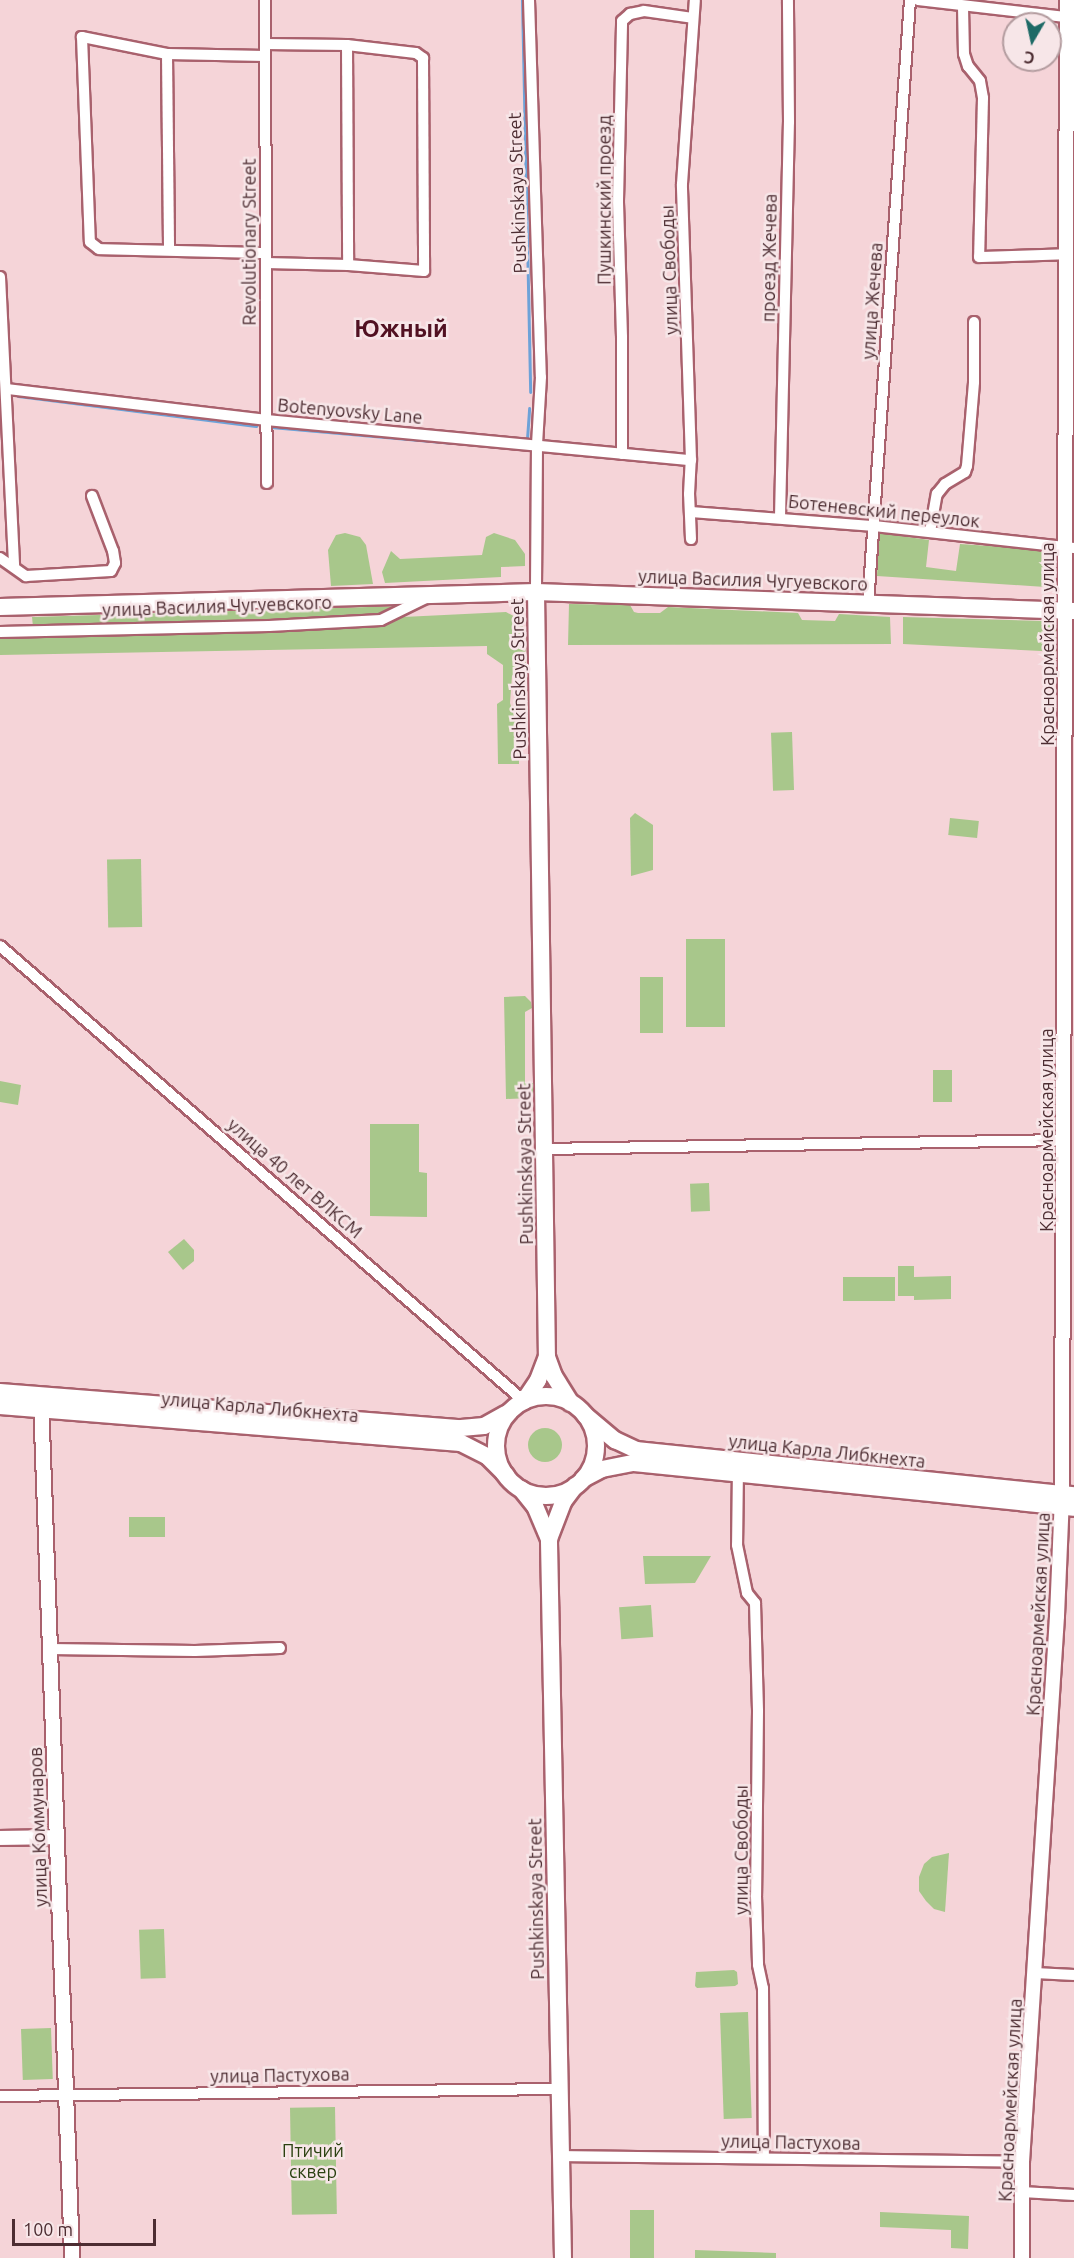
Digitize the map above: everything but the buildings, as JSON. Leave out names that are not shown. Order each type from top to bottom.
[{"type":"main road","name":"улица Василия Чугуевского","points":[[0,607],[536,592],[1070,611]]},
{"type":"main road","name":"Pushkinskaya Street","points":[[536,592],[547,1357],[554,1376],[571,1403]]},
{"type":"main road","name":"Pushkinskaya Street","points":[[524,1401],[538,1380],[547,1357]]},
{"type":"main road","name":"улица Карла Либкнехта","points":[[0,1392],[41,1402],[461,1443],[487,1456],[506,1475]]},
{"type":"main road","points":[[548,1396],[571,1403],[586,1416],[594,1434],[595,1453],[579,1483],[548,1496],[520,1488],[506,1475],[496,1448],[499,1429],[509,1412],[524,1401],[548,1396]]},
{"type":"main road","name":"улица Карла Либкнехта","points":[[0,1406],[41,1402],[461,1428],[484,1426],[509,1412]]},
{"type":"main road","name":"улица Карла Либкнехта","points":[[586,1416],[615,1440],[636,1450],[729,1467]]},
{"type":"main road","name":"улица Карла Либкнехта","points":[[579,1483],[602,1468],[634,1463],[729,1467],[1068,1501]]},
{"type":"main road","name":"Pushkinskaya Street","points":[[563,2258],[549,1539],[563,1502],[579,1483]]},
{"type":"main road","name":"Pushkinskaya Street","points":[[520,1488],[535,1506],[549,1539]]},
{"type":"street","name":"Revolutionary Street","points":[[265,0],[267,483]]},
{"type":"street","name":"Pushkinskaya Street","points":[[529,0],[542,378],[537,445],[536,592]]},
{"type":"street","name":"улица Свободы","points":[[691,539],[689,494],[691,460],[682,184],[695,0]]},
{"type":"street","name":"проезд Жечева","points":[[780,517],[789,122],[788,0]]},
{"type":"street","name":"улица Жечева","points":[[868,604],[909,0]]},
{"type":"street","points":[[918,0],[963,7],[1070,17]]},
{"type":"street","name":"Красноармейская улица","points":[[1022,2258],[1022,2162],[1068,1501],[1064,1140],[1069,1013],[1070,17],[1067,0]]},
{"type":"street","points":[[963,7],[964,54],[968,66],[980,81],[983,98],[979,257],[1068,254]]},
{"type":"street","name":"Пушкинский проезд","points":[[622,454],[622,338],[618,201],[622,21],[630,14],[644,11],[693,18]]},
{"type":"street","points":[[265,44],[347,45],[417,53],[423,58],[424,271],[169,250],[99,249],[90,242],[82,37],[168,54],[265,56]]},
{"type":"street","points":[[347,45],[348,265]]},
{"type":"street","points":[[168,54],[169,250]]},
{"type":"street","points":[[0,278],[14,566]]},
{"type":"street","points":[[930,532],[937,494],[945,484],[965,472],[967,466],[974,382],[974,322]]},
{"type":"street","name":"Botenyovsky Lane","points":[[7,389],[266,420],[691,460]]},
{"type":"street","points":[[0,558],[26,576],[111,571],[115,563],[113,551],[92,496]]},
{"type":"street","name":"Ботеневский переулок","points":[[691,512],[780,517],[1070,548]]},
{"type":"street","name":"улица Василия Чугуевского","points":[[0,632],[381,620],[430,596]]},
{"type":"street","name":"улица 40 лет ВЛКСМ","points":[[0,946],[524,1401]]},
{"type":"street","points":[[544,1149],[1064,1140]]},
{"type":"street","name":"улица Коммунаров","points":[[41,1402],[72,2258]]},
{"type":"street","name":"улица Свободы","points":[[729,1467],[737,1545],[747,1593],[755,1604],[758,1711],[756,1896],[758,1965],[763,1988],[764,2158]]},
{"type":"street","points":[[50,1649],[195,1651],[280,1648]]},
{"type":"street","points":[[0,1838],[57,1837]]},
{"type":"street","points":[[1035,1973],[1074,1975]]},
{"type":"street","name":"улица Пастухова","points":[[0,2096],[559,2089]]},
{"type":"street","name":"улица Пастухова","points":[[561,2156],[1022,2162]]},
{"type":"street","points":[[1022,2192],[1074,2195]]},
{"type":"green space","points":[[345,533],[360,537],[366,545],[373,584],[331,586],[328,550],[336,535]]},
{"type":"green space","points":[[494,533],[515,540],[525,554],[525,566],[501,567],[501,577],[385,583],[382,572],[391,551],[400,559],[482,555],[486,537]]},
{"type":"green space","points":[[879,533],[929,540],[926,567],[956,571],[960,544],[1045,550],[1045,587],[877,576]]},
{"type":"green space","points":[[569,604],[630,605],[634,612],[638,613],[660,613],[668,607],[798,613],[802,620],[835,621],[839,614],[890,617],[891,644],[568,645]]},
{"type":"green space","points":[[401,606],[381,615],[33,627],[32,617]]},
{"type":"green space","points":[[506,612],[521,620],[525,635],[526,669],[520,669],[512,676],[510,703],[519,730],[519,764],[498,764],[497,704],[503,700],[503,665],[487,654],[487,646],[0,655],[0,636],[380,625],[403,617]]},
{"type":"green space","points":[[903,617],[1044,621],[1057,627],[1061,638],[1061,652],[903,644]]},
{"type":"green space","points":[[792,732],[794,790],[773,791],[771,733]]},
{"type":"green space","points":[[635,813],[653,825],[653,870],[631,876],[630,818]]},
{"type":"green space","points":[[950,818],[979,821],[977,838],[948,835]]},
{"type":"green space","points":[[141,859],[142,927],[108,928],[107,860]]},
{"type":"green space","points":[[686,939],[725,939],[725,1027],[686,1027]]},
{"type":"green space","points":[[640,977],[663,977],[663,1033],[640,1033]]},
{"type":"green space","points":[[525,996],[531,1002],[532,1008],[525,1012],[525,1083],[533,1083],[533,1091],[531,1098],[506,1099],[504,997]]},
{"type":"green space","points":[[933,1070],[952,1070],[952,1102],[933,1102]]},
{"type":"green space","points":[[0,1081],[21,1085],[18,1105],[0,1102]]},
{"type":"green space","points":[[370,1124],[419,1124],[419,1172],[427,1173],[427,1217],[370,1216]]},
{"type":"green space","points":[[709,1183],[710,1211],[691,1212],[690,1184]]},
{"type":"green space","points":[[184,1239],[194,1250],[194,1261],[183,1270],[168,1252]]},
{"type":"green space","points":[[898,1266],[914,1266],[914,1277],[951,1276],[951,1299],[914,1300],[914,1296],[898,1296]]},
{"type":"green space","points":[[843,1277],[895,1277],[895,1301],[843,1301]]},
{"type":"green space","points":[[545,1428],[557,1433],[562,1445],[557,1457],[545,1462],[533,1457],[528,1445],[533,1433]]},
{"type":"green space","points":[[129,1517],[165,1517],[165,1537],[129,1537]]},
{"type":"green space","points":[[643,1556],[711,1556],[695,1583],[645,1584]]},
{"type":"green space","points":[[651,1605],[653,1637],[621,1639],[619,1607]]},
{"type":"green space","points":[[949,1853],[945,1912],[934,1909],[926,1901],[919,1891],[919,1877],[924,1864],[932,1857]]},
{"type":"green space","points":[[164,1929],[166,1978],[141,1979],[139,1930]]},
{"type":"green space","points":[[734,1970],[737,1972],[738,1984],[735,1986],[697,1988],[695,1986],[696,1972]]},
{"type":"green space","points":[[748,2012],[752,2118],[724,2119],[720,2013]]},
{"type":"green space","points":[[51,2028],[53,2079],[23,2080],[21,2029]]},
{"type":"green space","name":"Птичий сквер","points":[[335,2107],[337,2214],[292,2215],[290,2108]]},
{"type":"green space","points":[[630,2210],[654,2210],[654,2258],[630,2258]]},
{"type":"green space","points":[[880,2212],[969,2216],[968,2249],[951,2248],[951,2230],[880,2227]]},
{"type":"green space","points":[[695,2250],[776,2253],[776,2258],[695,2258]]},
{"type":"waterway","points":[[522,0],[530,392]]},
{"type":"waterway","points":[[18,396],[256,426]]},
{"type":"waterway","points":[[527,439],[529,408]]},
{"type":"waterway","points":[[271,427],[453,443]]},
{"type":"district","name":"Южный","points":[[401,329]]}]
